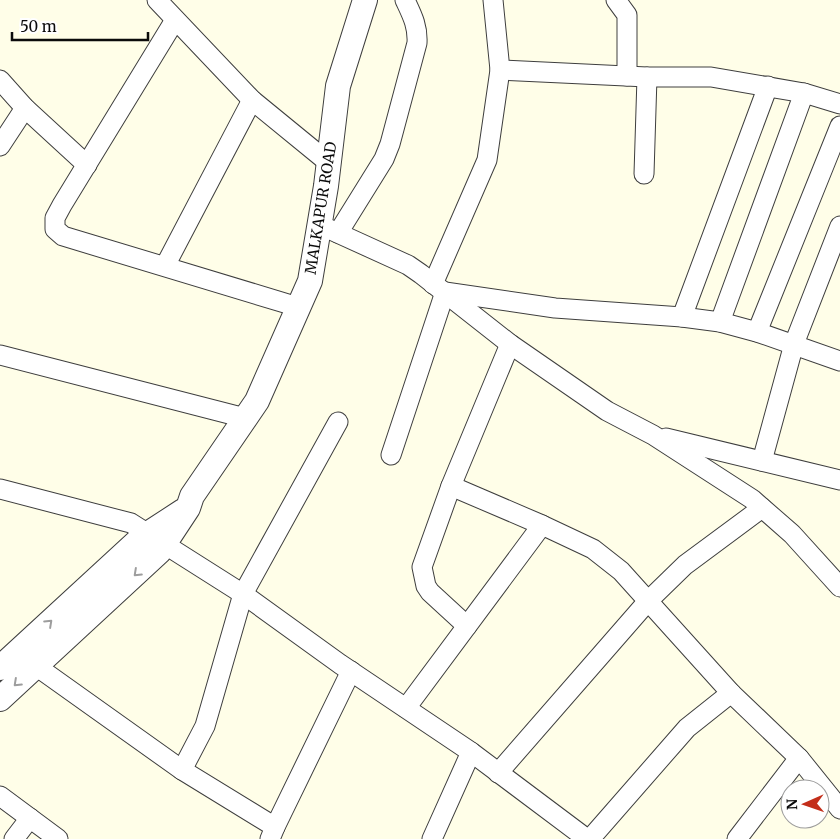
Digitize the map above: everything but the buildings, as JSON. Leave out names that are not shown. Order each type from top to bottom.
[{"type":"street","points":[[157,0],[252,100],[329,163]]},
{"type":"street","name":"MALKAPUR ROAD","points":[[156,539],[188,508],[192,496],[257,401],[310,281],[329,229],[329,163],[338,86],[364,0]]},
{"type":"street","points":[[405,0],[415,20],[418,31],[417,43],[390,144],[375,175],[329,229],[408,265],[510,344],[607,411],[653,435],[752,499],[792,534],[840,587]]},
{"type":"street","points":[[391,455],[439,288],[487,160],[500,70],[493,0]]},
{"type":"street","points":[[616,0],[626,15],[626,76]]},
{"type":"street","points":[[175,20],[62,205],[55,218],[55,229],[63,236],[298,307]]},
{"type":"street","points":[[500,70],[647,77],[711,77],[804,93],[840,104]]},
{"type":"street","points":[[644,174],[647,77]]},
{"type":"street","points":[[0,80],[24,108],[87,165]]},
{"type":"street","points":[[682,317],[768,86]]},
{"type":"street","points":[[720,322],[804,93]]},
{"type":"street","points":[[165,266],[252,100]]},
{"type":"street","points":[[0,146],[24,108]]},
{"type":"street","points":[[757,332],[840,126]]},
{"type":"street","points":[[762,461],[794,344],[840,226]]},
{"type":"street","points":[[439,288],[555,308],[682,317],[720,322],[757,332],[840,360]]},
{"type":"street","points":[[467,626],[430,592],[423,576],[422,567],[451,486],[510,344]]},
{"type":"street","points":[[0,355],[245,418]]},
{"type":"street","points":[[182,770],[205,726],[243,594],[338,422]]},
{"type":"street","points":[[653,435],[840,480]]},
{"type":"street","points":[[451,486],[593,549],[620,571],[731,693],[799,758],[840,809]]},
{"type":"street","points":[[0,489],[122,519],[156,539],[243,594],[351,671],[471,752],[588,839],[687,728],[731,693]]},
{"type":"street","points":[[498,773],[648,601],[685,565],[762,508]]},
{"type":"street","points":[[406,708],[542,525]]},
{"type":"street","points":[[0,698],[159,552],[156,539]]},
{"type":"street","points":[[0,668],[156,539]]},
{"type":"street","points":[[36,666],[272,833],[351,671]]},
{"type":"street","points":[[432,839],[471,752]]},
{"type":"street","points":[[737,839],[799,758]]},
{"type":"street","points":[[0,796],[58,839]]},
{"type":"street","points":[[14,839],[30,818]]}]
